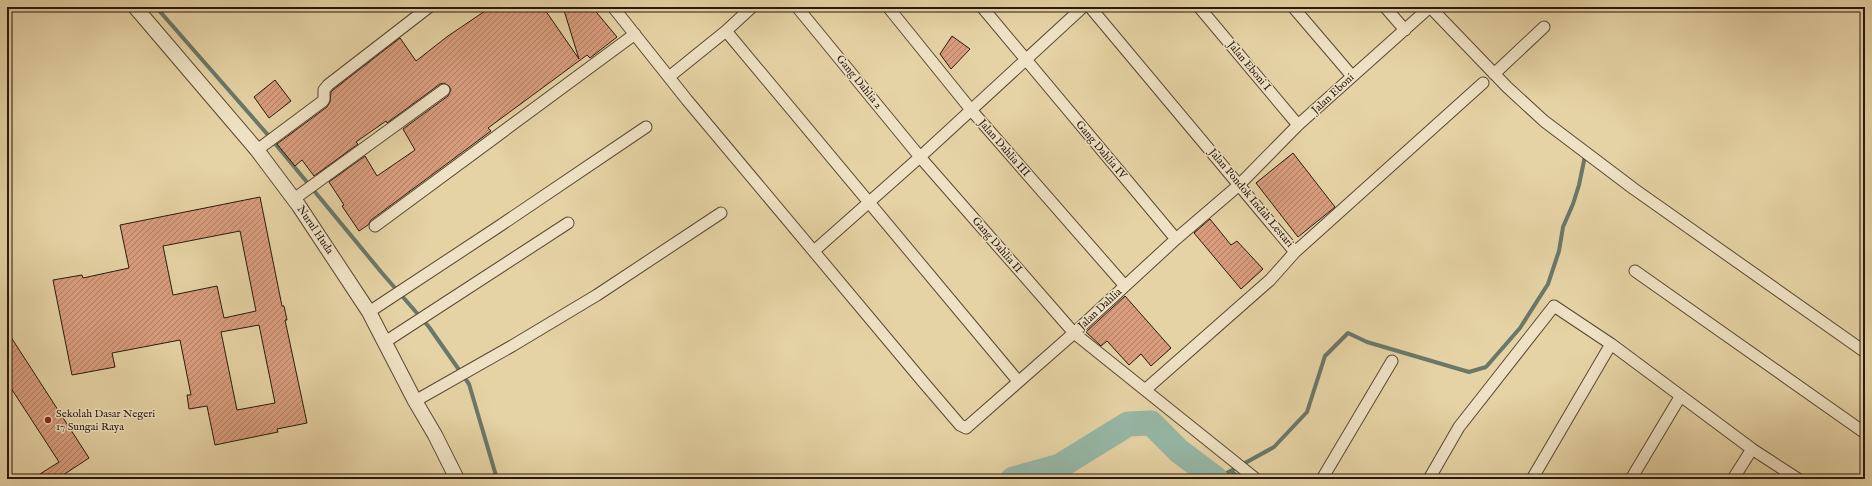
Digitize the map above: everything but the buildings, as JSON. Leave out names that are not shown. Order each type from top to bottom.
[{"type":"street","name":"Nurul Huda","points":[[135,7],[260,147],[296,197],[370,312],[415,401],[435,435],[457,479]]},
{"type":"street","points":[[260,147],[323,101],[324,90],[328,85],[429,7]]},
{"type":"street","points":[[612,7],[814,251],[972,110],[1083,7]]},
{"type":"street","points":[[669,76],[726,31],[752,7]]},
{"type":"street","name":"Gang Dahlia 2","points":[[797,7],[920,157]]},
{"type":"street","name":"Jalan Dahlia III","points":[[888,7],[972,110],[1125,286]]},
{"type":"street","name":"Gang Dahlia IV","points":[[982,7],[1176,239]]},
{"type":"street","name":"Jalan Pondok Indah Lestari","points":[[1090,7],[1215,154],[1295,252],[1270,280],[1145,390]]},
{"type":"street","name":"Jalan Eboni I","points":[[1198,7],[1298,125]]},
{"type":"street","points":[[1293,7],[1352,76]]},
{"type":"street","points":[[1385,7],[1405,30]]},
{"type":"street","points":[[1430,7],[1494,74],[1538,116],[1634,189],[1865,352]]},
{"type":"street","name":"Jalan Eboni","points":[[1239,185],[1298,125],[1430,7]]},
{"type":"street","points":[[1494,74],[1544,27]]},
{"type":"street","points":[[726,31],[869,201],[955,307],[985,339],[1018,381]]},
{"type":"street","points":[[375,226],[635,34]]},
{"type":"street","points":[[1295,252],[1484,83]]},
{"type":"street","points":[[296,197],[444,90]]},
{"type":"street","points":[[370,312],[646,127]]},
{"type":"street","name":"Gang Dahlia II","points":[[920,157],[1074,333],[1253,477]]},
{"type":"street","name":"Jalan Dahlia","points":[[814,251],[960,425],[966,428],[1074,333],[1176,239],[1239,185]]},
{"type":"street","points":[[415,401],[512,346],[597,295],[721,213]]},
{"type":"street","points":[[385,342],[568,223]]},
{"type":"street","points":[[1635,271],[1865,433]]},
{"type":"street","points":[[1429,479],[1459,426],[1554,306],[1611,344],[1680,397],[1752,449],[1798,479]]},
{"type":"street","points":[[1532,479],[1611,344]]},
{"type":"street","points":[[1322,479],[1392,361]]},
{"type":"street","points":[[1631,479],[1680,397]]},
{"type":"street","points":[[1733,479],[1752,449]]},
{"type":"waterway","points":[[156,7],[268,135],[382,273],[429,327],[469,384],[497,479]]},
{"type":"waterway","points":[[1216,479],[1274,447],[1307,412],[1325,356],[1348,333],[1367,342],[1469,372],[1486,367],[1520,328],[1548,284],[1559,251],[1563,227],[1579,185],[1585,156]]},
{"type":"waterway","points":[[1013,479],[1060,466],[1128,424],[1151,423],[1179,451],[1216,479]]},
{"type":"waterway","points":[[1231,471],[1241,479]]},
{"type":"place","name":"Sekolah Dasar Negeri 17 Sungai Raya","points":[[48,420]]}]
